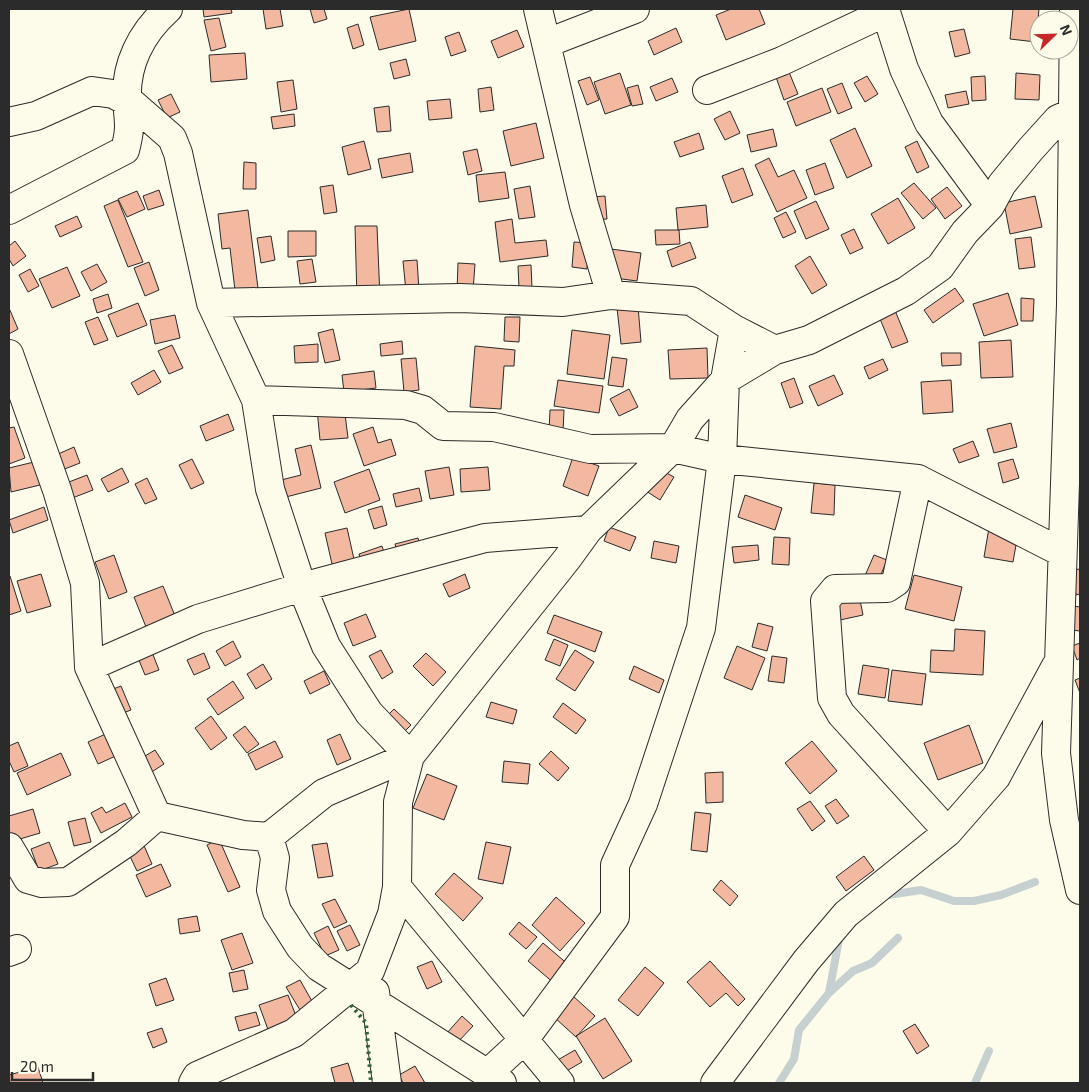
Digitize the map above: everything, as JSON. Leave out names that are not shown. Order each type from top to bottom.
[{"type":"street","points":[[9,210],[125,150],[131,130],[127,101],[127,79],[131,60],[158,18],[168,9]]},
{"type":"street","points":[[538,9],[584,205],[611,295]]},
{"type":"street","points":[[547,43],[635,9]]},
{"type":"street","points":[[1074,9],[1071,304],[1061,552],[1056,753],[1064,820],[1080,890]]},
{"type":"street","points":[[707,90],[782,61],[885,10],[904,69],[929,123],[990,206]]},
{"type":"street","points":[[9,122],[36,116],[92,91],[112,94],[127,101],[172,138],[178,152],[210,303],[256,400],[270,489],[302,586],[326,646],[369,713],[410,756]]},
{"type":"street","points":[[193,1083],[197,1076],[294,1033],[361,979],[392,914],[396,887],[398,802],[410,756],[568,559],[588,530],[673,448],[690,418],[725,380],[774,350],[809,340],[906,291],[940,267],[964,232],[990,206],[1002,184],[1030,150],[1058,119],[1074,112]]},
{"type":"street","points":[[210,303],[460,298],[563,302],[611,295],[690,302],[734,329],[774,350]]},
{"type":"street","points":[[269,837],[274,858],[270,890],[277,911],[300,947],[319,967],[361,979],[378,1004],[495,1079],[615,918],[614,865],[642,804],[701,628],[722,459],[725,380],[734,329]]},
{"type":"street","points":[[9,354],[57,490],[85,583],[89,667],[157,816]]},
{"type":"street","points":[[256,400],[406,405],[423,410],[443,426],[494,427],[590,449],[673,448],[722,459],[918,479],[1061,552]]},
{"type":"street","points":[[918,479],[896,582],[886,588],[835,589],[825,601],[832,698],[841,714],[948,832]]},
{"type":"street","points":[[89,667],[198,619],[302,586],[485,538],[588,530]]},
{"type":"street","points":[[715,1083],[806,960],[846,914],[948,832],[996,777],[1059,660]]},
{"type":"street","points":[[157,816],[243,835],[269,837],[324,793],[410,756]]},
{"type":"street","points":[[1064,820],[1080,797]]},
{"type":"street","points":[[9,847],[28,879],[42,883],[68,882],[126,843],[157,816]]},
{"type":"street","points":[[396,887],[560,1083]]},
{"type":"street","points":[[378,1004],[386,1083]]},
{"type":"building","points":[[203,9],[231,9],[232,13],[204,17]]},
{"type":"building","points":[[263,9],[280,9],[283,26],[266,29]]},
{"type":"building","points":[[310,9],[324,9],[327,19],[314,23]]},
{"type":"building","points":[[409,9],[416,41],[379,50],[370,17]]},
{"type":"building","points":[[731,9],[759,9],[765,24],[726,40],[716,15]]},
{"type":"building","points":[[1013,9],[1039,9],[1029,10],[1029,41],[1010,39]]},
{"type":"building","points":[[219,18],[226,47],[211,51],[204,20]]},
{"type":"building","points":[[358,24],[364,45],[353,49],[347,28]]},
{"type":"building","points":[[676,28],[682,42],[654,55],[648,41]]},
{"type":"building","points":[[964,29],[970,53],[955,57],[949,32]]},
{"type":"building","points":[[517,30],[524,47],[498,58],[491,41]]},
{"type":"building","points":[[459,32],[466,51],[451,56],[445,37]]},
{"type":"building","points":[[245,53],[247,79],[211,82],[209,55]]},
{"type":"building","points":[[406,59],[410,75],[394,79],[390,63]]},
{"type":"building","points":[[789,72],[798,94],[784,100],[776,77]]},
{"type":"building","points":[[620,73],[631,105],[605,114],[594,82]]},
{"type":"building","points":[[1016,73],[1040,75],[1039,100],[1015,99]]},
{"type":"building","points":[[867,76],[878,94],[865,102],[854,83]]},
{"type":"building","points":[[985,76],[986,100],[972,101],[971,77]]},
{"type":"building","points":[[590,77],[599,100],[587,105],[578,81]]},
{"type":"building","points":[[672,78],[678,92],[656,101],[650,87]]},
{"type":"building","points":[[293,80],[297,109],[281,112],[277,82]]},
{"type":"building","points":[[842,83],[852,108],[838,114],[827,89]]},
{"type":"building","points":[[638,85],[643,104],[632,106],[627,88]]},
{"type":"building","points":[[491,87],[494,110],[480,112],[478,89]]},
{"type":"building","points":[[822,88],[831,112],[796,126],[787,102]]},
{"type":"building","points":[[966,91],[969,104],[948,108],[945,95]]},
{"type":"building","points":[[171,94],[180,112],[167,118],[158,100]]},
{"type":"building","points":[[450,99],[452,118],[429,120],[427,101]]},
{"type":"building","points":[[389,106],[391,131],[377,132],[374,108]]},
{"type":"building","points":[[730,111],[740,133],[725,140],[714,119]]},
{"type":"building","points":[[294,114],[295,126],[273,129],[271,117]]},
{"type":"building","points":[[536,123],[544,158],[511,166],[503,131]]},
{"type":"building","points":[[855,128],[872,166],[847,178],[830,140]]},
{"type":"building","points":[[773,129],[777,146],[751,152],[747,135]]},
{"type":"building","points":[[699,133],[704,149],[680,157],[674,142]]},
{"type":"building","points":[[364,141],[371,169],[348,175],[342,147]]},
{"type":"building","points":[[917,141],[929,167],[917,173],[905,147]]},
{"type":"building","points":[[477,149],[482,171],[468,175],[463,152]]},
{"type":"building","points":[[410,153],[413,172],[382,178],[378,159]]},
{"type":"building","points":[[769,158],[778,177],[794,170],[807,198],[777,212],[755,165]]},
{"type":"building","points":[[244,162],[256,163],[256,189],[243,189]]},
{"type":"building","points":[[825,163],[834,188],[815,195],[806,170]]},
{"type":"building","points":[[743,168],[753,195],[732,203],[722,176]]},
{"type":"building","points":[[505,172],[509,198],[479,202],[476,175]]},
{"type":"building","points":[[914,183],[936,208],[923,219],[901,193]]},
{"type":"building","points":[[333,185],[337,212],[324,214],[320,187]]},
{"type":"building","points":[[530,186],[535,217],[519,219],[514,189]]},
{"type":"building","points":[[947,187],[962,206],[945,219],[931,199]]},
{"type":"building","points":[[159,190],[164,205],[148,210],[143,196]]},
{"type":"building","points":[[137,191],[145,209],[127,217],[118,199]]},
{"type":"building","points":[[605,196],[607,219],[592,220],[591,197]]},
{"type":"building","points":[[1035,196],[1042,227],[1010,234],[1004,203]]},
{"type":"building","points":[[898,198],[915,228],[888,244],[871,214]]},
{"type":"building","points":[[118,200],[143,262],[128,267],[104,206]]},
{"type":"building","points":[[816,201],[829,229],[806,239],[794,211]]},
{"type":"building","points":[[706,205],[708,227],[678,230],[676,208]]},
{"type":"building","points":[[248,210],[259,296],[236,299],[230,248],[222,249],[218,214]]},
{"type":"building","points":[[786,212],[796,232],[783,238],[774,218]]},
{"type":"building","points":[[77,216],[82,227],[60,237],[55,226]]},
{"type":"building","points":[[512,219],[515,243],[546,240],[548,256],[500,262],[495,222]]},
{"type":"building","points":[[355,226],[377,226],[380,298],[357,299]]},
{"type":"building","points":[[854,229],[863,248],[850,254],[841,235]]},
{"type":"building","points":[[655,230],[679,230],[680,244],[656,245]]},
{"type":"building","points":[[288,231],[316,231],[316,256],[288,257]]},
{"type":"building","points":[[271,236],[275,260],[261,263],[257,238]]},
{"type":"building","points":[[1031,237],[1035,267],[1019,269],[1015,239]]},
{"type":"building","points":[[15,241],[26,256],[13,266],[9,259],[9,246]]},
{"type":"building","points":[[574,242],[589,243],[587,269],[572,267]]},
{"type":"building","points":[[690,242],[696,258],[672,267],[667,251]]},
{"type":"building","points":[[611,249],[641,253],[637,281],[607,277]]},
{"type":"building","points":[[810,256],[827,285],[812,294],[795,266]]},
{"type":"building","points":[[312,259],[316,282],[300,284],[297,261]]},
{"type":"building","points":[[417,260],[419,290],[406,292],[403,261]]},
{"type":"building","points":[[149,262],[159,290],[145,296],[134,268]]},
{"type":"building","points":[[458,263],[475,264],[473,291],[457,291]]},
{"type":"building","points":[[97,264],[107,282],[91,291],[81,272]]},
{"type":"building","points":[[531,265],[532,288],[519,288],[518,266]]},
{"type":"building","points":[[67,267],[80,296],[52,308],[39,279]]},
{"type":"building","points":[[30,269],[39,286],[28,292],[19,275]]},
{"type":"building","points":[[955,288],[964,301],[933,323],[924,310]]},
{"type":"building","points":[[1008,293],[1018,325],[984,336],[973,304]]},
{"type":"building","points":[[108,294],[112,308],[97,313],[93,299]]},
{"type":"building","points":[[1021,298],[1034,299],[1033,321],[1021,321]]},
{"type":"building","points":[[138,303],[147,325],[117,337],[108,315]]},
{"type":"building","points":[[638,306],[641,342],[621,344],[617,308]]},
{"type":"building","points":[[9,308],[18,329],[9,334]]},
{"type":"building","points":[[894,308],[908,342],[892,348],[878,314]]},
{"type":"building","points":[[175,315],[180,338],[155,344],[150,320]]},
{"type":"building","points":[[98,317],[108,340],[94,345],[85,322]]},
{"type":"building","points":[[505,317],[520,317],[519,342],[504,341]]},
{"type":"building","points":[[333,329],[340,360],[325,363],[318,333]]},
{"type":"building","points":[[572,330],[610,335],[604,379],[567,374]]},
{"type":"building","points":[[1011,340],[1013,377],[981,378],[979,342]]},
{"type":"building","points":[[402,341],[403,354],[381,356],[380,344]]},
{"type":"building","points":[[318,344],[318,362],[295,363],[294,346]]},
{"type":"building","points":[[172,345],[183,368],[169,374],[158,351]]},
{"type":"building","points":[[475,346],[515,350],[514,366],[504,366],[501,409],[470,407]]},
{"type":"building","points":[[707,348],[708,378],[670,379],[668,350]]},
{"type":"building","points":[[941,353],[961,353],[961,365],[942,366]]},
{"type":"building","points":[[612,357],[627,359],[623,387],[608,385]]},
{"type":"building","points":[[416,358],[419,390],[404,392],[401,359]]},
{"type":"building","points":[[883,359],[888,370],[869,379],[864,367]]},
{"type":"building","points":[[154,370],[161,382],[138,395],[131,383]]},
{"type":"building","points":[[374,371],[376,388],[344,392],[342,375]]},
{"type":"building","points":[[834,375],[843,394],[818,406],[809,386]]},
{"type":"building","points":[[794,378],[803,403],[790,408],[781,383]]},
{"type":"building","points":[[558,380],[603,386],[599,413],[554,406]]},
{"type":"building","points":[[951,380],[953,412],[923,414],[921,382]]},
{"type":"building","points":[[629,389],[638,407],[619,416],[610,399]]},
{"type":"building","points":[[344,406],[348,438],[320,440],[317,409]]},
{"type":"building","points":[[550,410],[564,410],[563,432],[549,431]]},
{"type":"building","points":[[228,414],[234,430],[206,441],[200,426]]},
{"type":"building","points":[[1011,423],[1017,447],[994,453],[987,429]]},
{"type":"building","points":[[14,427],[25,458],[9,464],[9,428]]},
{"type":"building","points":[[373,427],[378,443],[391,439],[396,455],[364,466],[353,434]]},
{"type":"building","points":[[973,441],[979,456],[959,463],[953,449]]},
{"type":"building","points":[[311,445],[321,488],[278,499],[273,482],[301,475],[295,449]]},
{"type":"building","points":[[74,447],[80,463],[62,470],[56,455]]},
{"type":"building","points":[[573,457],[599,466],[588,496],[563,486]]},
{"type":"building","points":[[192,459],[204,483],[191,489],[179,465]]},
{"type":"building","points":[[1013,459],[1019,478],[1003,483],[998,463]]},
{"type":"building","points":[[34,462],[40,485],[11,492],[9,468]]},
{"type":"building","points":[[449,467],[454,495],[430,499],[425,471]]},
{"type":"building","points":[[488,467],[490,490],[461,492],[460,469]]},
{"type":"building","points":[[122,468],[129,482],[108,492],[101,479]]},
{"type":"building","points":[[369,469],[380,500],[345,513],[334,482]]},
{"type":"building","points":[[659,469],[674,477],[660,500],[646,491]]},
{"type":"building","points":[[87,475],[93,490],[62,502],[56,487]]},
{"type":"building","points":[[147,478],[157,499],[145,504],[135,484]]},
{"type":"building","points":[[814,483],[835,485],[834,515],[811,513]]},
{"type":"building","points":[[419,488],[422,501],[396,507],[393,494]]},
{"type":"building","points":[[745,495],[782,508],[775,530],[738,517]]},
{"type":"building","points":[[382,506],[387,525],[374,529],[368,510]]},
{"type":"building","points":[[44,507],[48,520],[13,533],[9,520]]},
{"type":"building","points":[[990,522],[1019,528],[1013,562],[984,557]]},
{"type":"building","points":[[609,527],[636,537],[630,551],[604,541]]},
{"type":"building","points":[[347,528],[356,568],[334,573],[325,533]]},
{"type":"building","points":[[774,537],[790,538],[789,565],[772,564]]},
{"type":"building","points":[[418,538],[422,552],[399,558],[395,544]]},
{"type":"building","points":[[654,541],[679,546],[676,563],[651,558]]},
{"type":"building","points":[[758,545],[759,560],[734,563],[732,547]]},
{"type":"building","points":[[382,546],[387,561],[363,568],[359,554]]},
{"type":"building","points":[[114,555],[127,592],[109,599],[95,562]]},
{"type":"building","points":[[874,555],[887,560],[877,584],[864,578]]},
{"type":"building","points":[[1080,569],[1080,594],[1076,595],[1073,570]]},
{"type":"building","points":[[41,574],[51,606],[27,613],[17,581]]},
{"type":"building","points":[[465,574],[470,588],[449,597],[443,584]]},
{"type":"building","points":[[914,575],[962,587],[954,621],[905,609]]},
{"type":"building","points":[[9,577],[21,611],[9,615]]},
{"type":"building","points":[[163,586],[175,616],[146,627],[134,597]]},
{"type":"building","points":[[859,595],[863,615],[840,620],[835,601]]},
{"type":"building","points":[[1073,606],[1080,607],[1080,631],[1071,630]]},
{"type":"building","points":[[366,614],[376,637],[353,646],[344,623]]},
{"type":"building","points":[[554,615],[602,632],[595,652],[547,633]]},
{"type":"building","points":[[758,623],[773,627],[767,651],[752,647]]},
{"type":"building","points":[[955,629],[985,631],[983,675],[930,672],[931,650],[954,651]]},
{"type":"building","points":[[554,639],[568,645],[560,666],[545,660]]},
{"type":"building","points":[[233,641],[241,657],[225,666],[216,651]]},
{"type":"building","points":[[1080,643],[1080,658],[1077,660],[1072,646]]},
{"type":"building","points":[[737,646],[765,658],[752,690],[724,678]]},
{"type":"building","points":[[150,647],[159,670],[145,675],[136,653]]},
{"type":"building","points":[[381,650],[393,672],[382,679],[369,656]]},
{"type":"building","points":[[575,650],[594,662],[575,691],[556,679]]},
{"type":"building","points":[[204,653],[210,668],[194,675],[187,660]]},
{"type":"building","points":[[426,653],[446,672],[433,686],[413,666]]},
{"type":"building","points":[[772,656],[787,658],[784,683],[768,681]]},
{"type":"building","points":[[263,664],[272,679],[256,689],[247,674]]},
{"type":"building","points":[[863,665],[889,669],[885,698],[858,694]]},
{"type":"building","points":[[634,666],[664,680],[659,693],[629,679]]},
{"type":"building","points":[[892,670],[926,674],[922,705],[888,701]]},
{"type":"building","points":[[324,671],[330,684],[310,694],[304,681]]},
{"type":"building","points":[[1080,678],[1080,693],[1075,680]]},
{"type":"building","points":[[233,681],[244,698],[218,715],[207,699]]},
{"type":"building","points":[[121,686],[131,710],[118,715],[108,691]]},
{"type":"building","points":[[491,702],[517,710],[513,724],[486,717]]},
{"type":"building","points":[[563,703],[586,720],[576,734],[553,717]]},
{"type":"building","points":[[394,709],[411,725],[400,736],[383,720]]},
{"type":"building","points":[[211,716],[227,738],[211,750],[195,728]]},
{"type":"building","points":[[969,725],[983,763],[938,780],[924,743]]},
{"type":"building","points":[[245,726],[259,744],[247,753],[233,735]]},
{"type":"building","points":[[110,732],[120,754],[98,764],[88,742]]},
{"type":"building","points":[[340,734],[351,759],[337,765],[327,740]]},
{"type":"building","points":[[275,741],[283,757],[256,770],[248,754]]},
{"type":"building","points":[[812,741],[837,771],[810,794],[785,763]]},
{"type":"building","points":[[18,742],[28,766],[14,772],[9,761],[9,746]]},
{"type":"building","points":[[155,750],[164,764],[144,777],[135,762]]},
{"type":"building","points":[[551,751],[569,768],[558,781],[539,764]]},
{"type":"building","points":[[61,753],[71,775],[27,795],[17,773]]},
{"type":"building","points":[[504,761],[530,764],[528,784],[502,782]]},
{"type":"building","points":[[723,772],[723,802],[706,803],[705,773]]},
{"type":"building","points":[[427,774],[457,786],[444,820],[413,808]]},
{"type":"building","points":[[836,799],[849,816],[837,824],[825,806]]},
{"type":"building","points":[[810,801],[825,821],[812,831],[797,809]]},
{"type":"building","points":[[125,803],[132,817],[101,833],[91,813],[102,807],[106,813]]},
{"type":"building","points":[[33,809],[40,833],[10,842],[9,816]]},
{"type":"building","points":[[695,812],[711,814],[707,852],[691,850]]},
{"type":"building","points":[[85,818],[91,842],[74,846],[68,822]]},
{"type":"building","points":[[219,839],[240,887],[228,892],[207,845]]},
{"type":"building","points":[[142,841],[152,864],[137,871],[126,848]]},
{"type":"building","points":[[49,842],[58,864],[39,871],[31,849]]},
{"type":"building","points":[[486,842],[511,847],[503,884],[478,879]]},
{"type":"building","points":[[327,843],[333,876],[318,878],[312,845]]},
{"type":"building","points":[[864,856],[874,870],[846,891],[836,877]]},
{"type":"building","points":[[161,864],[171,886],[146,897],[136,875]]},
{"type":"building","points":[[454,873],[483,898],[463,921],[435,894]]},
{"type":"building","points":[[721,880],[738,896],[730,906],[713,890]]},
{"type":"building","points":[[556,897],[585,923],[560,951],[532,925]]},
{"type":"building","points":[[335,899],[347,922],[334,928],[322,904]]},
{"type":"building","points":[[197,916],[200,931],[180,934],[178,919]]},
{"type":"building","points":[[519,922],[537,937],[526,949],[509,934]]},
{"type":"building","points":[[350,925],[360,945],[347,951],[337,931]]},
{"type":"building","points":[[328,926],[339,950],[325,956],[314,933]]},
{"type":"building","points":[[242,933],[253,963],[232,970],[221,940]]},
{"type":"building","points":[[543,943],[570,966],[555,984],[528,961]]},
{"type":"building","points":[[432,961],[442,982],[427,989],[417,967]]},
{"type":"building","points":[[710,961],[745,999],[738,1006],[726,993],[710,1007],[687,982]]},
{"type":"building","points":[[645,967],[664,983],[638,1016],[618,1000]]},
{"type":"building","points":[[244,970],[248,989],[233,992],[229,973]]},
{"type":"building","points":[[166,978],[174,1000],[156,1006],[149,984]]},
{"type":"building","points":[[300,980],[313,1003],[300,1010],[286,987]]},
{"type":"building","points":[[288,995],[299,1024],[270,1035],[259,1005]]},
{"type":"building","points":[[573,996],[595,1016],[576,1037],[554,1017]]},
{"type":"building","points":[[256,1012],[260,1025],[239,1031],[235,1017]]},
{"type":"building","points":[[462,1016],[473,1026],[457,1043],[447,1033]]},
{"type":"building","points":[[605,1018],[632,1061],[603,1079],[576,1036]]},
{"type":"building","points":[[915,1024],[929,1046],[917,1054],[903,1031]]},
{"type":"building","points":[[162,1028],[167,1042],[153,1048],[147,1033]]},
{"type":"building","points":[[575,1050],[582,1062],[563,1073],[556,1061]]},
{"type":"building","points":[[348,1063],[354,1083],[335,1083],[331,1068]]},
{"type":"building","points":[[415,1066],[425,1083],[403,1083],[399,1075]]},
{"type":"building","points":[[38,1067],[43,1083],[10,1083],[9,1075]]},
{"type":"waterway","points":[[882,896],[921,890],[954,901],[974,901],[1001,895],[1035,882]]},
{"type":"waterway","points":[[779,1083],[794,1059],[799,1030],[829,993],[840,934]]},
{"type":"waterway","points":[[829,993],[853,971],[872,963],[898,938]]},
{"type":"waterway","points":[[975,1083],[989,1051]]},
{"type":"hedge","points":[[351,1005],[366,1023],[371,1083]]}]
